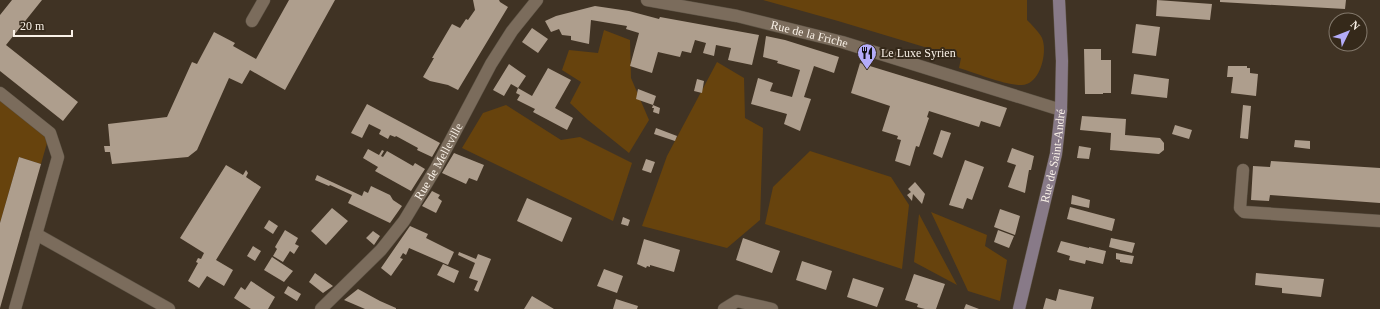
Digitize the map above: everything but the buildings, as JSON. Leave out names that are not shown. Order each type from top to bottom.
[{"type":"main road","name":"Rue de Saint-André","points":[[1019,309],[1056,154],[1061,110],[1062,60],[1059,0]]},
{"type":"street","points":[[252,21],[264,0]]},
{"type":"street","name":"Rue de Melleville","points":[[321,309],[381,250],[404,221],[436,168],[491,64],[512,31],[537,0]]},
{"type":"street","name":"Rue de la Friche","points":[[651,0],[737,16],[842,42],[1061,110]]},
{"type":"street","points":[[0,93],[50,133],[58,157],[15,309]]},
{"type":"street","points":[[1243,170],[1240,208],[1244,212],[1380,221]]},
{"type":"street","points":[[36,234],[169,309]]},
{"type":"street","points":[[724,309],[737,301],[772,309]]},
{"type":"shaded area","points":[[763,0],[1027,0],[1027,20],[1042,38],[1044,44],[1043,59],[1038,74],[1028,84],[1021,85],[1007,83],[959,68],[961,58]]},
{"type":"shaded area","points":[[604,30],[630,40],[631,78],[649,120],[629,153],[588,120],[570,103],[581,82],[562,70],[569,50],[598,53]]},
{"type":"shaded area","points":[[717,62],[744,78],[745,118],[763,128],[760,220],[727,248],[642,226],[667,156]]},
{"type":"shaded area","points":[[0,100],[44,133],[47,143],[41,164],[19,157],[0,223]]},
{"type":"shaded area","points":[[506,105],[561,140],[580,137],[632,163],[613,221],[462,148],[483,113]]},
{"type":"shaded area","points":[[810,151],[891,177],[909,205],[902,269],[765,224],[773,187]]},
{"type":"shaded area","points":[[931,212],[987,235],[985,246],[1007,260],[1000,301],[968,291]]},
{"type":"shaded area","points":[[919,214],[957,285],[914,262]]},
{"type":"place","name":"Le Luxe Syrien","points":[[867,70]]}]
